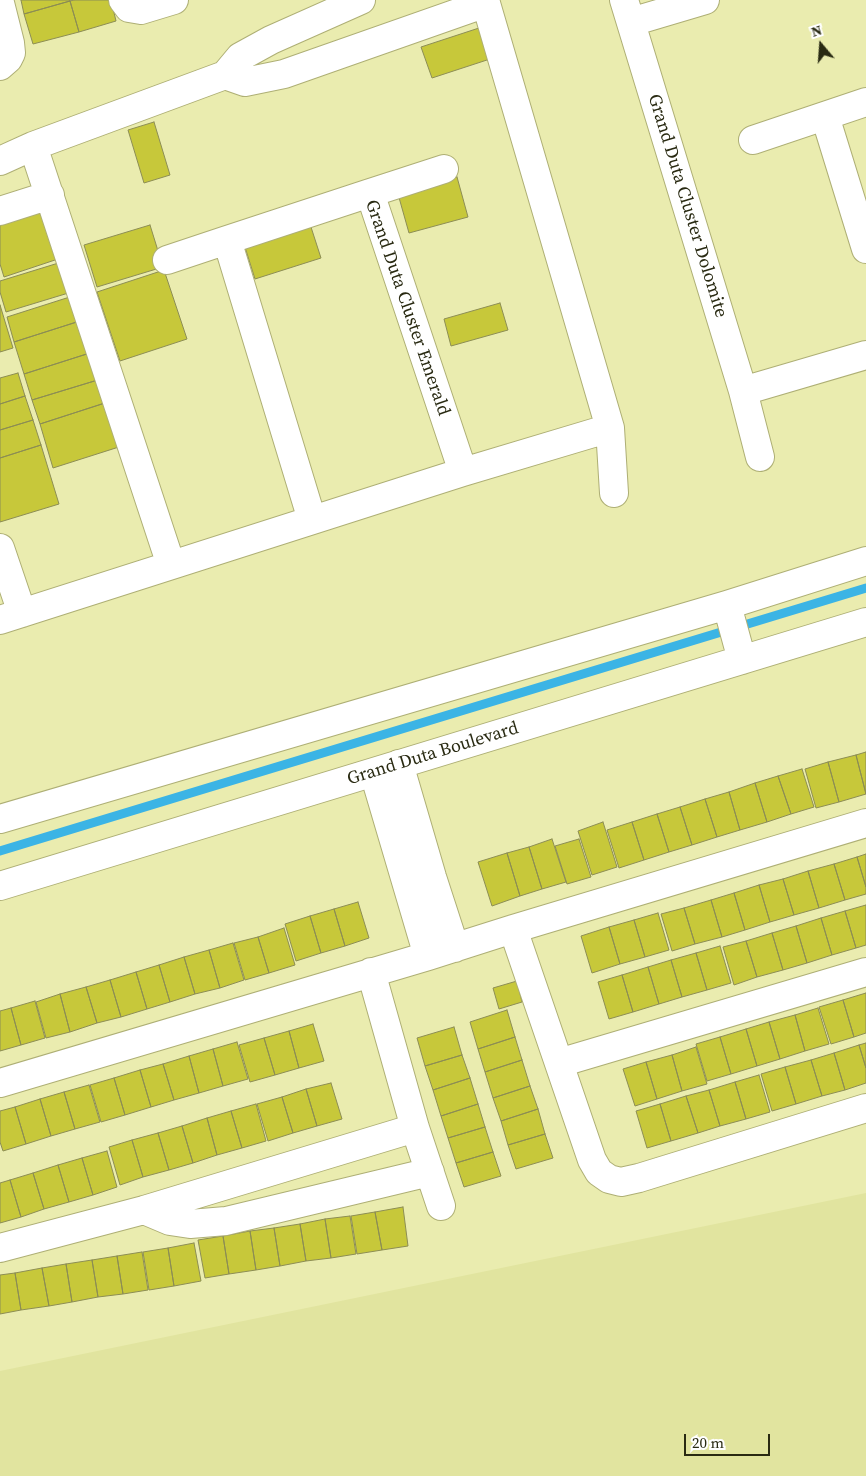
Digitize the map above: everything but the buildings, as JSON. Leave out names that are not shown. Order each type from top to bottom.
[{"type":"street","points":[[123,0],[129,8],[142,10],[174,0]]},
{"type":"street","points":[[0,161],[33,146],[225,75],[240,57],[271,40],[360,0]]},
{"type":"street","name":"Grand Duta Cluster Dolomite","points":[[705,0],[627,11],[743,391],[760,456]]},
{"type":"street","points":[[225,75],[245,82],[284,74],[485,1],[610,428],[614,493]]},
{"type":"street","points":[[0,3],[5,54]]},
{"type":"street","points":[[753,140],[866,102]]},
{"type":"street","points":[[825,116],[866,249]]},
{"type":"street","points":[[33,146],[171,565]]},
{"type":"street","points":[[370,193],[444,169]]},
{"type":"street","name":"Grand Duta Cluster Emerald","points":[[166,260],[370,193],[463,472]]},
{"type":"street","points":[[0,210],[50,195]]},
{"type":"street","points":[[227,240],[312,520]]},
{"type":"street","points":[[743,391],[866,355]]},
{"type":"street","points":[[0,548],[11,616],[463,472],[610,428]]},
{"type":"street","name":"Grand Duta Boulevard","points":[[0,886],[386,769],[734,631],[866,561]]},
{"type":"street","name":"Grand Duta Boulevard","points":[[0,819],[734,631],[866,622]]},
{"type":"street","points":[[386,769],[432,877],[455,948]]},
{"type":"street","points":[[386,769],[428,956]]},
{"type":"street","points":[[0,1084],[866,823]]},
{"type":"street","points":[[513,929],[592,1160],[599,1172],[609,1180],[621,1182],[639,1178],[866,1108]]},
{"type":"street","points":[[371,972],[415,1128],[441,1206]]},
{"type":"street","points":[[559,1063],[866,972]]},
{"type":"street","points":[[0,1248],[144,1210],[415,1128]]},
{"type":"street","points":[[144,1210],[170,1221],[190,1224],[226,1221],[430,1172]]},
{"type":"shaded area","points":[[866,1193],[866,1476],[0,1476],[0,1371]]},
{"type":"waterway","points":[[0,851],[866,588]]}]
